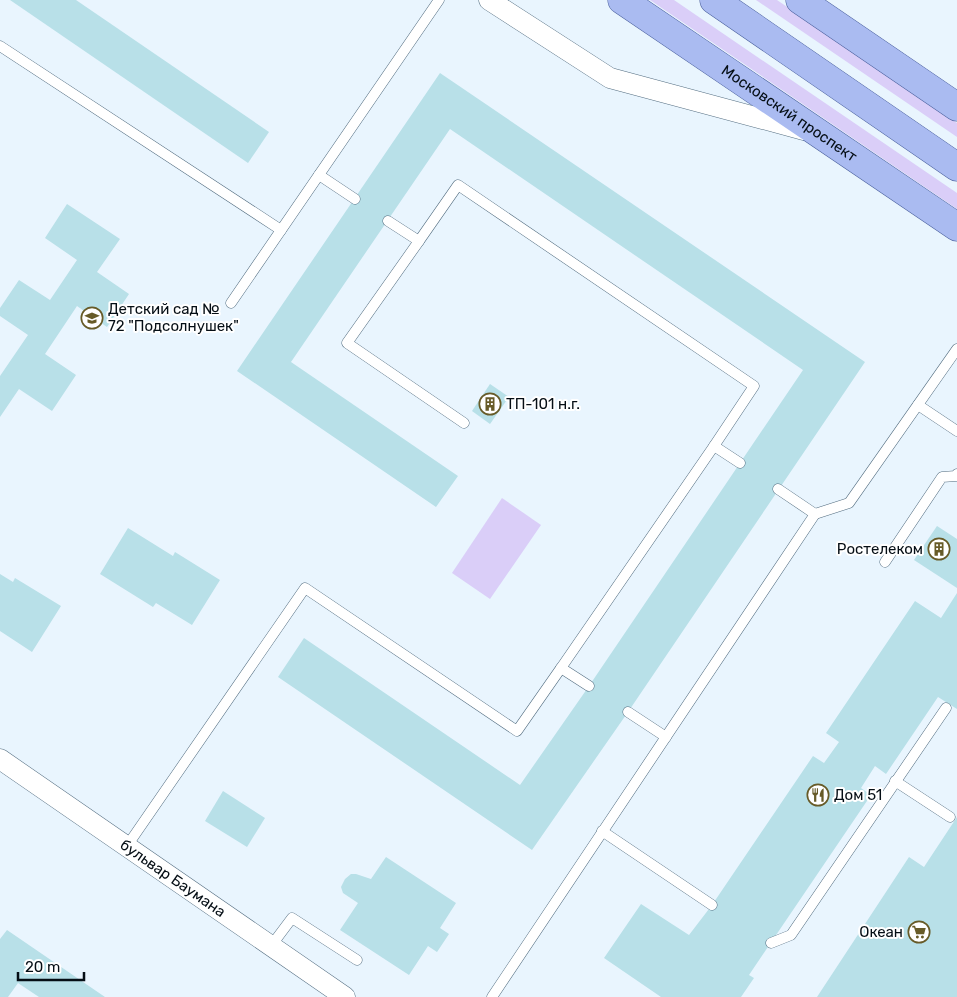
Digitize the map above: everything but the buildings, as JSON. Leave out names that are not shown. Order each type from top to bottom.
[{"type":"main road","name":"Московский проспект","points":[[622,0],[957,227]]},
{"type":"main road","points":[[714,0],[957,167]]},
{"type":"main road","points":[[800,0],[957,107]]},
{"type":"street","points":[[489,0],[610,78],[818,133]]},
{"type":"street","name":"бульвар Баумана","points":[[0,759],[345,997]]},
{"type":"lane","points":[[231,303],[439,0]]},
{"type":"lane","points":[[0,46],[281,230]]},
{"type":"lane","points":[[319,175],[355,199]]},
{"type":"lane","points":[[127,846],[305,588],[517,731],[754,386],[458,185],[347,344],[464,423]]},
{"type":"lane","points":[[388,221],[419,241]]},
{"type":"lane","points":[[492,997],[816,514],[849,503],[957,349]]},
{"type":"lane","points":[[918,405],[957,431]]},
{"type":"lane","points":[[714,446],[740,463]]},
{"type":"lane","points":[[885,562],[942,477],[956,476],[957,474]]},
{"type":"lane","points":[[778,489],[816,514]]},
{"type":"lane","points":[[562,668],[589,686]]},
{"type":"lane","points":[[771,944],[791,935],[946,708]]},
{"type":"lane","points":[[628,712],[666,737]]},
{"type":"lane","points":[[896,781],[950,818]]},
{"type":"lane","points":[[602,831],[712,905]]},
{"type":"lane","points":[[271,946],[292,918],[357,960]]},
{"type":"shaded area","points":[[650,0],[674,0],[957,193],[957,209]]},
{"type":"shaded area","points":[[756,0],[777,0],[957,123],[957,137]]},
{"type":"shaded area","points":[[502,498],[541,525],[490,599],[452,573]]},
{"type":"place","name":"Детский сад № 72 \"Подсолнушек\"","points":[[92,318]]},
{"type":"place","name":"ТП-101 н.г.","points":[[490,404]]},
{"type":"place","name":"Ростелеком","points":[[939,549]]},
{"type":"place","name":"Дом 51","points":[[818,795]]},
{"type":"place","name":"Океан","points":[[919,932]]}]
